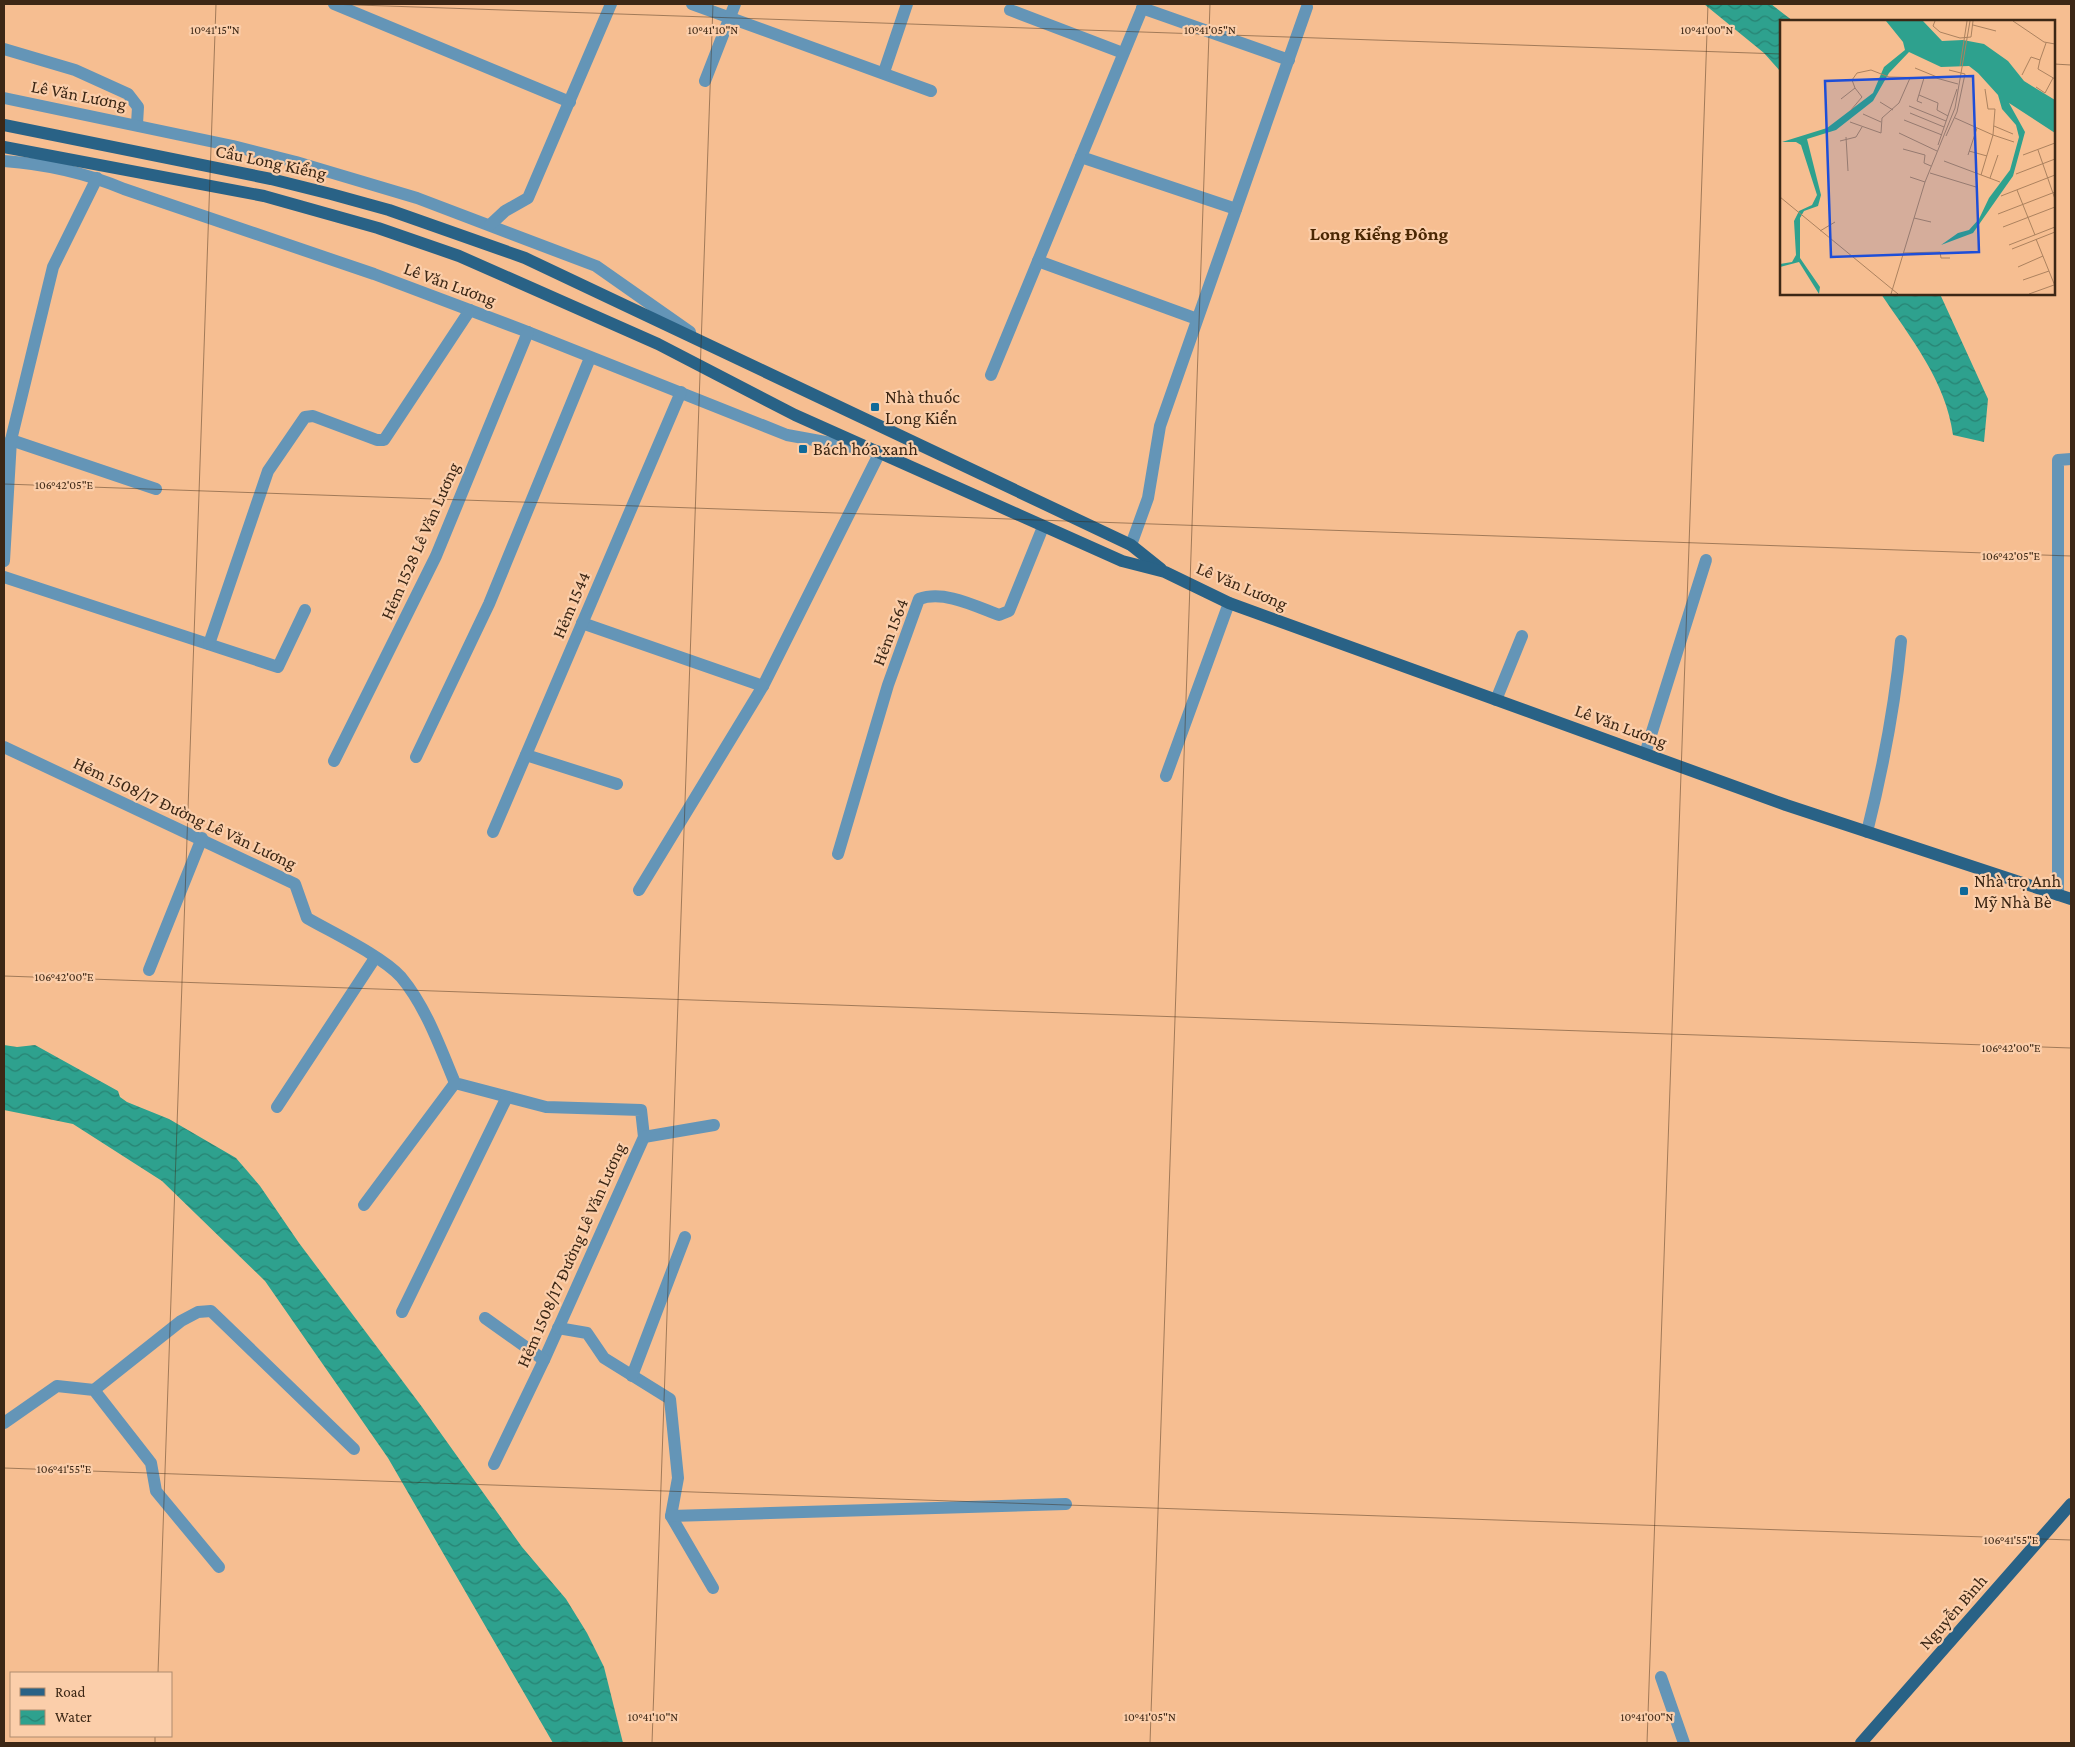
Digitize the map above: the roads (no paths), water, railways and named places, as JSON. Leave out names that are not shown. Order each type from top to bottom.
[{"type":"main road","name":"Cầu Long Kiểng","points":[[4,125],[271,179],[331,194],[389,210],[524,258]]},
{"type":"main road","name":"Cầu Long Kiểng","points":[[4,147],[264,196],[378,228],[460,256],[517,280]]},
{"type":"main road","name":"Lê Văn Lương","points":[[524,258],[1131,545],[1165,572]]},
{"type":"main road","name":"Lê Văn Lương","points":[[517,280],[658,344],[795,416],[880,452],[1042,527],[1122,561],[1165,572],[1229,603],[1498,695],[1646,749],[1786,805],[2071,899]]},
{"type":"main road","name":"Nguyễn Bình","points":[[1861,1743],[2071,1504]]},
{"type":"street","points":[[334,4],[570,102]]},
{"type":"street","points":[[490,225],[505,211],[528,198],[611,4]]},
{"type":"street","points":[[692,4],[884,72],[931,91]]},
{"type":"street","points":[[705,81],[735,4]]},
{"type":"street","points":[[884,72],[907,4]]},
{"type":"street","points":[[991,374],[1143,6],[1289,60]]},
{"type":"street","points":[[1131,545],[1148,498],[1160,426],[1307,7]]},
{"type":"street","points":[[1010,10],[1123,53]]},
{"type":"street","points":[[4,49],[75,70],[128,94],[138,108],[137,124]]},
{"type":"street","name":"Lê Văn Lương","points":[[4,98],[137,124],[296,162],[417,198],[596,266],[702,341]]},
{"type":"street","points":[[1080,157],[1236,209]]},
{"type":"street","name":"Lê Văn Lương","points":[[4,160],[30,162],[97,178],[470,310],[786,435],[880,452]]},
{"type":"street","points":[[4,561],[7,436],[17,414],[53,267],[97,178]]},
{"type":"street","points":[[1038,261],[1197,319]]},
{"type":"street","points":[[209,644],[268,471],[305,417],[313,416],[377,440],[384,440],[470,310]]},
{"type":"street","name":"Hẻm 1528 Lê Văn Lương","points":[[334,761],[436,556],[528,332]]},
{"type":"street","points":[[416,757],[489,604],[590,358]]},
{"type":"street","name":"Hẻm 1544","points":[[493,832],[681,392]]},
{"type":"street","points":[[7,436],[156,489]]},
{"type":"street","points":[[638,890],[763,686],[880,452]]},
{"type":"street","points":[[2058,894],[2058,460],[2071,459]]},
{"type":"street","name":"Hẻm 1564","points":[[838,854],[888,685],[919,599],[931,594],[964,602],[999,615],[1009,611],[1042,527]]},
{"type":"street","points":[[1646,749],[1706,560]]},
{"type":"street","points":[[4,577],[278,667],[305,610]]},
{"type":"street","points":[[1166,776],[1229,603]]},
{"type":"street","points":[[582,623],[763,686]]},
{"type":"street","points":[[1498,695],[1520,640]]},
{"type":"street","points":[[1867,832],[1883,766],[1896,694],[1901,641]]},
{"type":"street","name":"Hẻm 1508/17 Đường Lê Văn Lương","points":[[4,746],[202,838],[295,884],[307,918],[375,958],[400,976],[428,1020],[455,1082],[546,1107],[640,1110],[644,1137],[544,1360],[494,1464]]},
{"type":"street","points":[[526,755],[617,784]]},
{"type":"street","points":[[149,970],[202,838]]},
{"type":"street","points":[[277,1108],[375,958]]},
{"type":"street","points":[[364,1205],[455,1082]]},
{"type":"street","points":[[402,1312],[507,1097]]},
{"type":"street","points":[[644,1137],[714,1124]]},
{"type":"street","points":[[632,1376],[686,1237]]},
{"type":"street","points":[[4,1423],[57,1386],[94,1390],[181,1321],[198,1312],[211,1311],[354,1449]]},
{"type":"street","points":[[485,1318],[544,1360]]},
{"type":"street","points":[[558,1328],[586,1332],[604,1358],[670,1399],[678,1478],[671,1516],[713,1588]]},
{"type":"street","points":[[94,1390],[151,1462],[156,1491],[218,1566]]},
{"type":"street","points":[[671,1516],[1066,1504]]},
{"type":"street","points":[[1661,1678],[1684,1743]]},
{"type":"water","points":[[1704,4],[1771,4],[1792,20],[1780,20],[1780,71],[1764,53]]},
{"type":"water","points":[[1882,295],[1940,295],[1988,399],[1984,442],[1953,435],[1943,396],[1915,343]]},
{"type":"water","points":[[4,1045],[17,1047],[35,1045],[118,1091],[120,1097],[127,1102],[169,1119],[236,1158],[260,1186],[299,1243],[422,1407],[522,1547],[566,1599],[587,1633],[604,1667],[623,1743],[553,1743],[388,1458],[265,1281],[162,1181],[73,1124],[4,1110]]},
{"type":"place","name":"Nhà thuốc Long Kiển","points":[[875,407]]},
{"type":"place","name":"Bách hóa xanh","points":[[803,449]]},
{"type":"place","name":"Nhà trọ Anh Mỹ Nhà Bè","points":[[1964,891]]},
{"type":"district","name":"Long Kiểng Đông","points":[[1379,233]]}]
